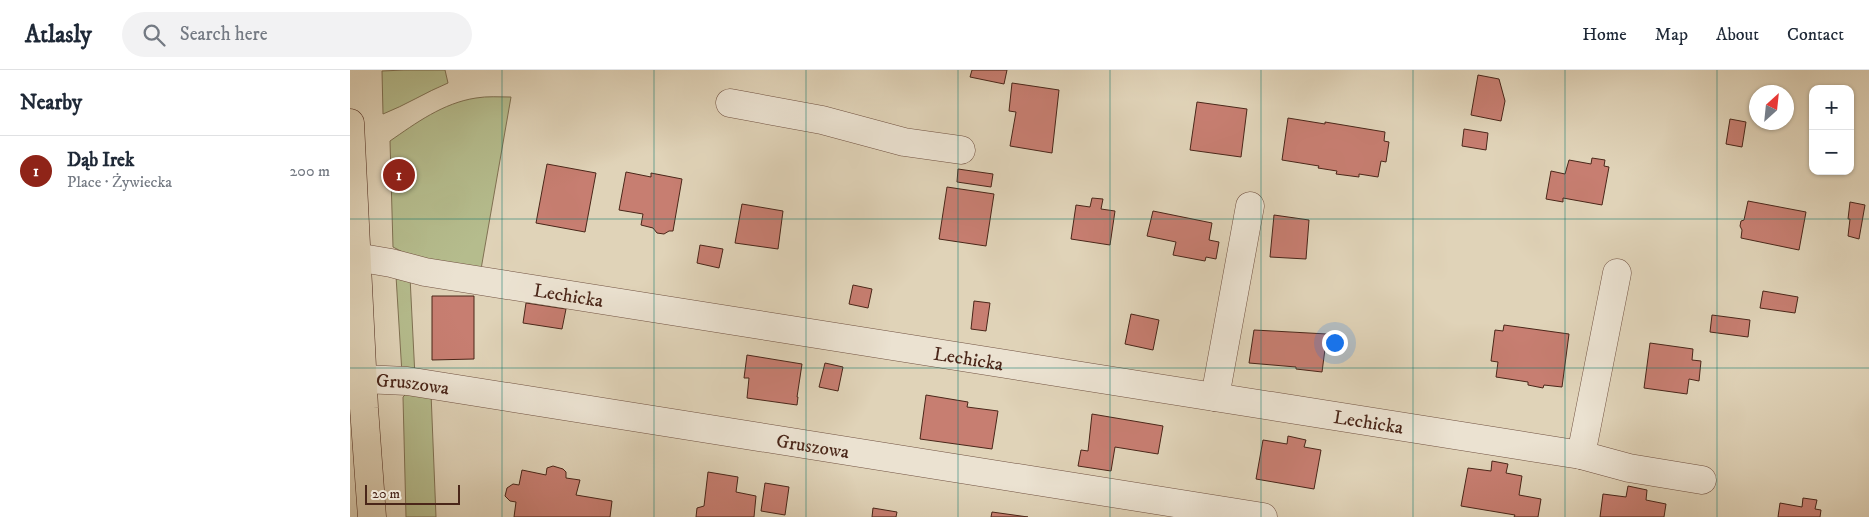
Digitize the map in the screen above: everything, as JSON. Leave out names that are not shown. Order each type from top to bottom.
[{"type":"main road","points":[[350,123],[356,257],[355,319],[363,379],[357,414],[372,517]]},
{"type":"street","points":[[730,103],[822,120],[904,142],[961,150]]},
{"type":"street","points":[[1215,397],[1250,206]]},
{"type":"street","name":"Lechicka","points":[[356,257],[391,263],[425,272],[1581,455],[1630,468],[1702,480]]},
{"type":"street","points":[[1581,455],[1617,273]]},
{"type":"street","name":"Gruszowa","points":[[363,379],[427,384],[1263,516]]},
{"type":"green space","points":[[445,70],[448,83],[383,114],[382,71]]},
{"type":"green space","points":[[480,97],[511,97],[480,275],[418,260],[393,247],[390,141],[430,115],[452,104]]},
{"type":"green space","points":[[396,276],[410,277],[415,377],[402,374]]},
{"type":"green space","points":[[408,392],[431,393],[436,517],[406,517],[403,397]]},
{"type":"building","points":[[972,70],[1007,70],[1004,84],[970,77]]},
{"type":"building","points":[[1478,75],[1499,79],[1505,101],[1501,121],[1471,115]]},
{"type":"building","points":[[1012,83],[1059,90],[1052,153],[1010,146],[1016,112],[1009,111]]},
{"type":"building","points":[[1197,102],[1247,109],[1241,157],[1190,150]]},
{"type":"building","points":[[1288,118],[1385,132],[1384,141],[1389,142],[1386,162],[1381,161],[1378,177],[1359,174],[1359,177],[1336,174],[1337,171],[1318,168],[1319,166],[1282,160]]},
{"type":"building","points":[[1730,119],[1746,122],[1742,147],[1726,144]]},
{"type":"building","points":[[1464,129],[1488,133],[1486,150],[1462,146]]},
{"type":"building","points":[[1592,158],[1605,160],[1604,166],[1609,167],[1602,205],[1563,198],[1563,202],[1546,199],[1551,171],[1565,174],[1569,160],[1591,164]]},
{"type":"building","points":[[547,164],[596,173],[585,232],[536,223]]},
{"type":"building","points":[[958,169],[993,174],[991,187],[957,182]]},
{"type":"building","points":[[626,172],[651,177],[651,173],[682,179],[673,231],[664,234],[657,233],[653,228],[641,225],[643,214],[619,210]]},
{"type":"building","points":[[947,187],[994,194],[986,246],[939,239]]},
{"type":"building","points":[[1092,198],[1103,199],[1101,209],[1115,211],[1110,245],[1071,239],[1076,205],[1090,207]]},
{"type":"building","points":[[1748,201],[1806,212],[1799,250],[1741,238],[1742,230],[1740,226],[1741,221],[1744,220]]},
{"type":"building","points":[[1850,202],[1865,205],[1859,239],[1848,236]]},
{"type":"building","points":[[742,204],[783,211],[778,249],[735,243]]},
{"type":"building","points":[[1153,211],[1212,223],[1209,240],[1219,242],[1216,259],[1206,257],[1205,261],[1173,255],[1176,242],[1147,236]]},
{"type":"building","points":[[1274,215],[1309,220],[1306,259],[1270,257]]},
{"type":"building","points":[[700,245],[723,249],[719,268],[697,263]]},
{"type":"building","points":[[853,285],[872,289],[868,308],[849,304]]},
{"type":"building","points":[[1763,291],[1798,297],[1795,313],[1760,308]]},
{"type":"building","points":[[432,296],[474,296],[474,359],[432,360]]},
{"type":"building","points":[[974,301],[990,303],[986,331],[971,329]]},
{"type":"building","points":[[526,303],[566,309],[562,329],[523,323]]},
{"type":"building","points":[[1131,314],[1159,320],[1153,350],[1125,344]]},
{"type":"building","points":[[1712,315],[1750,320],[1748,337],[1710,332]]},
{"type":"building","points":[[1504,325],[1569,334],[1562,387],[1544,385],[1543,388],[1528,385],[1528,382],[1496,377],[1498,362],[1491,361],[1495,330],[1503,331]]},
{"type":"building","points":[[1254,330],[1327,334],[1322,372],[1296,369],[1296,367],[1249,363]]},
{"type":"building","points":[[1650,343],[1693,349],[1692,360],[1701,361],[1699,381],[1689,379],[1687,394],[1644,388]]},
{"type":"building","points":[[747,355],[802,364],[797,405],[747,398],[749,378],[744,378]]},
{"type":"building","points":[[825,363],[843,367],[838,391],[819,387]]},
{"type":"building","points":[[926,395],[968,402],[967,407],[998,411],[992,449],[920,439]]},
{"type":"building","points":[[1092,414],[1163,426],[1158,454],[1115,447],[1111,471],[1078,466],[1081,450],[1088,451]]},
{"type":"building","points":[[1288,436],[1306,440],[1304,447],[1321,450],[1314,489],[1256,479],[1263,440],[1287,444]]},
{"type":"building","points":[[1492,461],[1508,464],[1506,473],[1522,476],[1519,495],[1541,499],[1538,517],[1514,517],[1515,515],[1461,506],[1468,468],[1491,471]]},
{"type":"building","points":[[553,466],[563,469],[566,472],[566,478],[580,480],[576,495],[612,501],[610,517],[514,517],[516,502],[510,501],[505,496],[507,488],[513,484],[519,485],[522,470],[546,475],[547,468]]},
{"type":"building","points":[[708,472],[738,477],[736,492],[756,496],[754,517],[696,517],[697,508],[704,506]]},
{"type":"building","points":[[765,483],[789,487],[785,515],[761,511]]},
{"type":"building","points":[[1628,486],[1647,490],[1646,500],[1666,504],[1664,517],[1600,517],[1603,494],[1626,497]]},
{"type":"building","points":[[1803,498],[1817,500],[1815,509],[1821,510],[1820,517],[1778,517],[1780,503],[1802,507]]},
{"type":"building","points":[[873,508],[897,512],[896,517],[872,517]]},
{"type":"building","points":[[992,512],[1028,517],[991,517]]},
{"type":"place","name":"Dąb Irek","points":[[399,175]]}]
